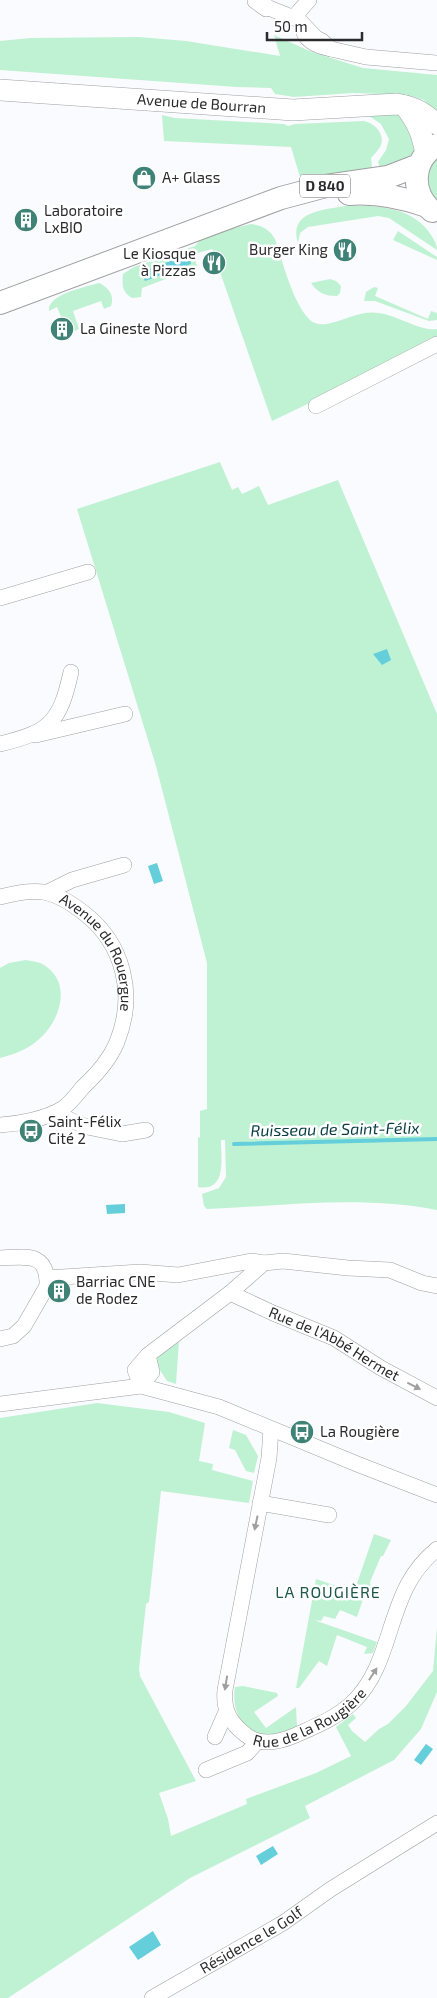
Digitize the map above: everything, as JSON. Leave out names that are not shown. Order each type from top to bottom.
[{"type":"main road","name":"Avenue de Bourran","points":[[0,90],[293,110],[378,104],[405,106],[422,111],[437,124]]},
{"type":"main road","points":[[405,106],[418,122],[423,135],[427,155],[416,179],[417,187],[432,210]]},
{"type":"main road","name":"D 840","points":[[0,303],[233,216],[247,209],[303,191],[388,177],[427,155]]},
{"type":"main road","name":"D 840","points":[[233,216],[263,212],[321,197],[363,193],[378,193],[432,210]]},
{"type":"street","points":[[255,0],[298,20],[308,40],[317,46],[366,57],[437,63]]},
{"type":"street","points":[[298,20],[309,0]]},
{"type":"street","points":[[316,406],[437,344]]},
{"type":"street","points":[[0,598],[88,572]]},
{"type":"street","points":[[30,736],[53,721],[65,699],[71,672]]},
{"type":"street","points":[[0,744],[125,714]]},
{"type":"street","points":[[48,892],[72,880],[124,865]]},
{"type":"street","name":"Avenue du Rouergue","points":[[0,897],[19,892],[48,892],[69,901],[92,919],[111,941],[122,966],[127,988],[125,1014],[116,1043],[96,1074],[64,1108],[54,1113],[15,1124],[0,1125]]},
{"type":"street","points":[[54,1113],[87,1127],[122,1134],[146,1130]]},
{"type":"street","points":[[0,1258],[33,1257],[41,1262],[47,1278],[47,1286],[24,1326],[13,1336],[0,1339]]},
{"type":"street","points":[[47,1278],[140,1272],[178,1275],[251,1261],[264,1263],[284,1261],[348,1268],[390,1270],[422,1283],[437,1286]]},
{"type":"street","points":[[142,1386],[135,1370],[148,1355],[230,1293],[264,1263]]},
{"type":"street","name":"Rue de l'Abbé Hermet","points":[[230,1293],[334,1338],[381,1368],[437,1398]]},
{"type":"street","points":[[0,1404],[142,1386],[219,1407],[356,1464],[437,1495]]},
{"type":"street","points":[[215,1737],[226,1712],[224,1702],[226,1679],[260,1503],[272,1429]]},
{"type":"street","points":[[260,1503],[329,1516]]},
{"type":"street","name":"Rue de la Rougière","points":[[226,1712],[234,1725],[257,1742],[281,1741],[335,1717],[352,1702],[378,1667],[408,1583],[428,1556],[437,1549]]},
{"type":"street","points":[[206,1770],[247,1753],[257,1742]]},
{"type":"street","name":"Résidence le Golf","points":[[152,1998],[283,1923],[437,1823]]},
{"type":"green space","points":[[274,35],[312,52],[363,68],[437,75],[437,115],[424,100],[407,95],[353,93],[294,97],[275,94],[271,88],[0,70],[0,41],[30,38],[139,37],[186,41],[280,56]]},
{"type":"green space","points":[[393,112],[403,116],[419,144],[411,158],[381,171],[378,162],[386,150],[389,139],[381,124],[366,114]]},
{"type":"green space","points":[[162,115],[175,118],[284,124],[288,126],[295,124],[364,121],[378,129],[382,141],[371,158],[372,168],[301,180],[291,147],[164,141]]},
{"type":"green space","points":[[437,153],[437,208],[423,172]]},
{"type":"green space","points":[[345,206],[379,207],[402,212],[421,223],[436,243],[437,250],[389,218],[378,216],[308,227],[300,233],[298,243],[296,232],[298,224],[303,218],[318,211]]},
{"type":"green space","points":[[251,224],[265,228],[275,239],[293,293],[312,322],[325,324],[373,312],[386,314],[417,326],[437,329],[437,342],[272,421],[212,249],[194,254],[197,267],[142,288],[141,297],[132,298],[124,291],[123,285],[123,274],[134,267],[195,246],[207,235]]},
{"type":"green space","points":[[398,231],[437,257],[437,260],[393,240]]},
{"type":"green space","points":[[330,279],[336,281],[341,286],[340,293],[337,296],[322,293],[311,283]]},
{"type":"green space","points":[[99,283],[110,292],[112,298],[111,306],[104,309],[101,301],[73,311],[79,329],[68,334],[57,307],[49,311],[50,305],[54,300],[68,292]]},
{"type":"green space","points":[[374,287],[378,288],[375,296],[428,319],[431,311],[437,313],[437,320],[429,321],[375,301],[364,301],[366,292]]},
{"type":"green space","points":[[220,462],[232,490],[238,487],[242,494],[259,486],[268,505],[338,480],[437,714],[437,1210],[380,1203],[351,1202],[207,1209],[204,1206],[202,1194],[219,1188],[226,1177],[225,1140],[221,1140],[221,1165],[218,1179],[214,1184],[207,1187],[198,1187],[200,1111],[207,1109],[207,963],[156,766],[77,509]]},
{"type":"green space","points":[[26,960],[42,964],[53,973],[61,992],[60,1002],[52,1023],[38,1040],[25,1049],[0,1058],[0,968],[9,963]]},
{"type":"green space","points":[[179,1340],[176,1384],[167,1381],[156,1364],[157,1355]]},
{"type":"green space","points":[[97,1403],[169,1412],[205,1423],[199,1461],[213,1464],[212,1470],[253,1481],[249,1503],[161,1491],[149,1602],[146,1604],[139,1669],[140,1676],[196,1781],[159,1793],[168,1819],[171,1836],[247,1804],[246,1799],[316,1773],[351,1756],[336,1727],[353,1714],[356,1718],[348,1725],[365,1742],[379,1729],[388,1724],[406,1706],[433,1671],[437,1627],[437,1692],[421,1729],[394,1760],[305,1806],[310,1818],[190,1878],[8,1998],[0,1998],[0,1418]]},
{"type":"green space","points":[[233,1430],[246,1435],[258,1456],[254,1473],[246,1471],[235,1450],[229,1448]]},
{"type":"green space","points":[[374,1534],[391,1540],[383,1556],[381,1556],[370,1582],[372,1598],[364,1596],[357,1617],[340,1610],[335,1619],[324,1616],[321,1621],[314,1620],[377,1642],[373,1653],[364,1654],[367,1647],[337,1635],[327,1666],[319,1661],[299,1688],[296,1688],[316,1579],[354,1592]]},
{"type":"green space","points":[[243,1686],[277,1693],[278,1696],[254,1712],[266,1728],[296,1707],[297,1728],[270,1735],[250,1730],[240,1719],[235,1704],[235,1687]]},
{"type":"water","points":[[189,254],[191,264],[145,281],[141,272]]},
{"type":"water","points":[[387,649],[391,660],[382,665],[373,654]]},
{"type":"water","points":[[157,863],[163,881],[154,884],[148,866]]},
{"type":"water","points":[[125,1204],[125,1213],[107,1214],[106,1205]]},
{"type":"water","points":[[426,1744],[433,1749],[421,1765],[414,1760]]},
{"type":"water","points":[[273,1846],[278,1854],[261,1865],[256,1856]]},
{"type":"water","points":[[153,1931],[161,1945],[138,1960],[129,1947]]},
{"type":"waterway","name":"Ruisseau de Saint-Félix","points":[[234,1144],[437,1139]]},
{"type":"place","name":"A+ Glass","points":[[144,178]]},
{"type":"place","name":"Laboratoire LxBIO","points":[[26,220]]},
{"type":"place","name":"Burger King","points":[[345,250]]},
{"type":"place","name":"Le Kiosque à Pizzas","points":[[214,263]]},
{"type":"place","name":"La Gineste Nord","points":[[62,329]]},
{"type":"place","name":"Saint-Félix Cité 2","points":[[31,1131]]},
{"type":"place","name":"Barriac CNE de Rodez","points":[[59,1291]]},
{"type":"place","name":"La Rougière","points":[[302,1432]]},
{"type":"district","name":"LA ROUGIÈRE","points":[[328,1592]]}]
